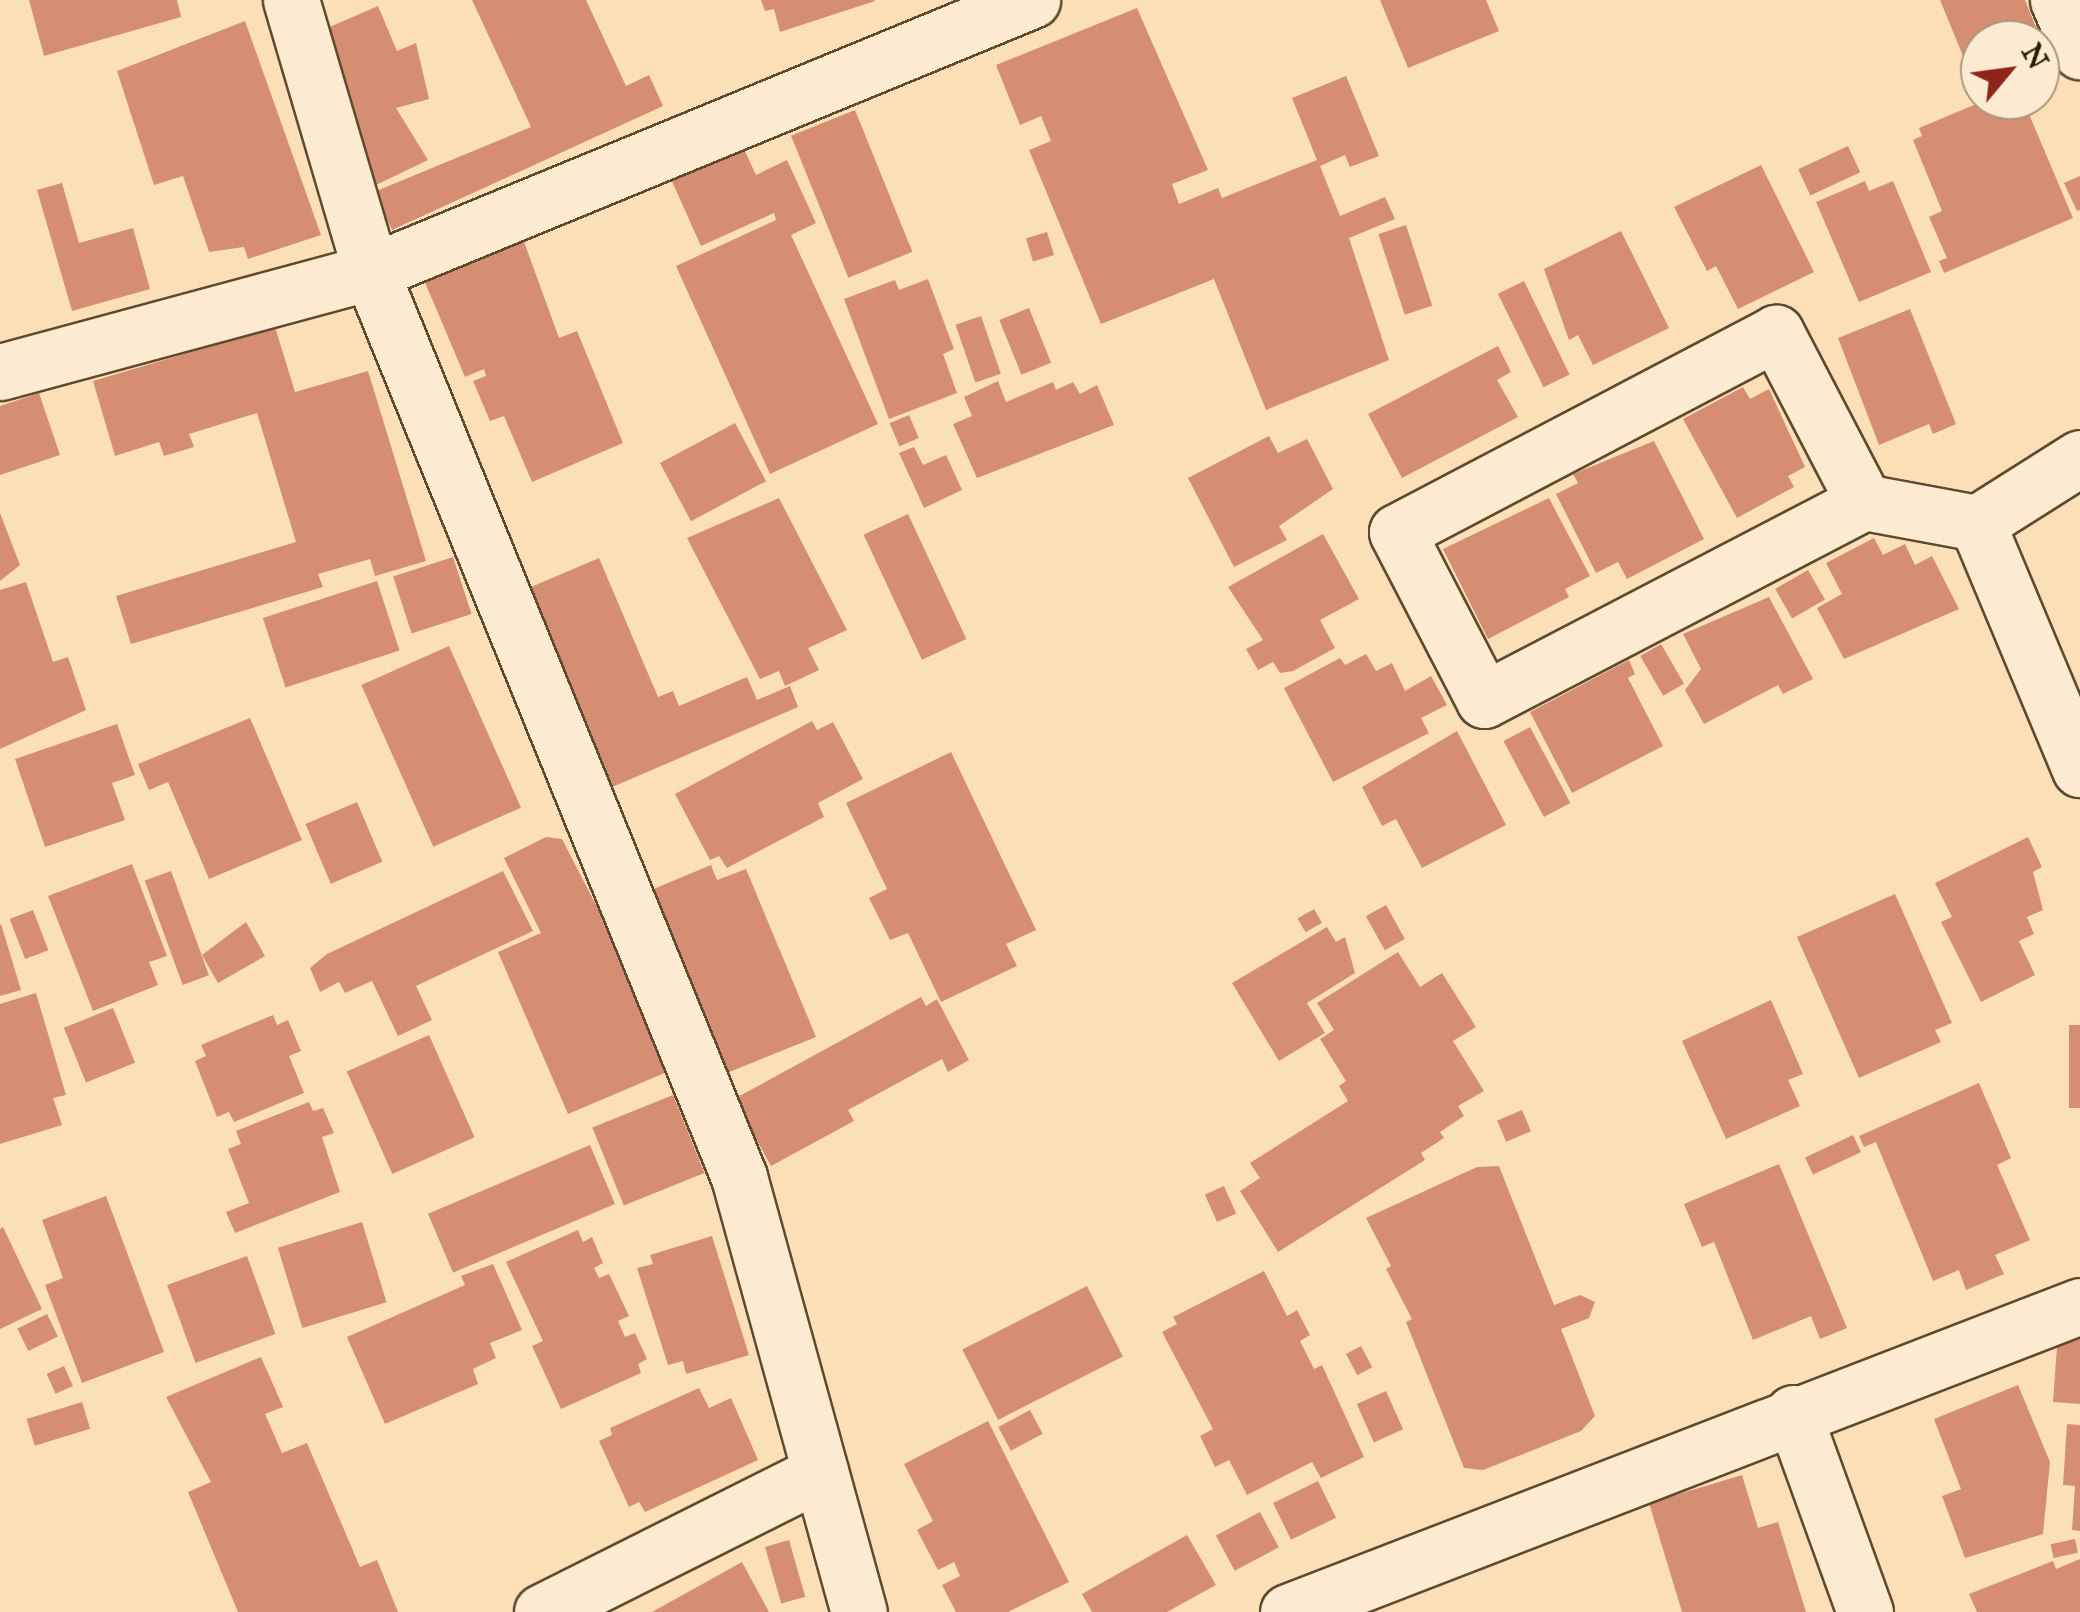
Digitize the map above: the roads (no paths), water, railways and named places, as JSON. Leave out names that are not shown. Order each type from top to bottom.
[{"type":"street","points":[[290,0],[371,272],[739,1176],[859,1612]]},
{"type":"street","points":[[0,372],[371,272],[1032,0]]},
{"type":"street","points":[[2058,0],[2080,50]]},
{"type":"street","points":[[1864,502],[1776,333],[1397,532],[1484,700],[1864,502],[1977,523],[2080,458]]},
{"type":"street","points":[[1977,523],[2080,768]]},
{"type":"street","points":[[1288,1612],[1792,1413],[2080,1306]]},
{"type":"street","points":[[1792,1413],[1865,1612]]},
{"type":"street","points":[[542,1612],[820,1473]]}]
